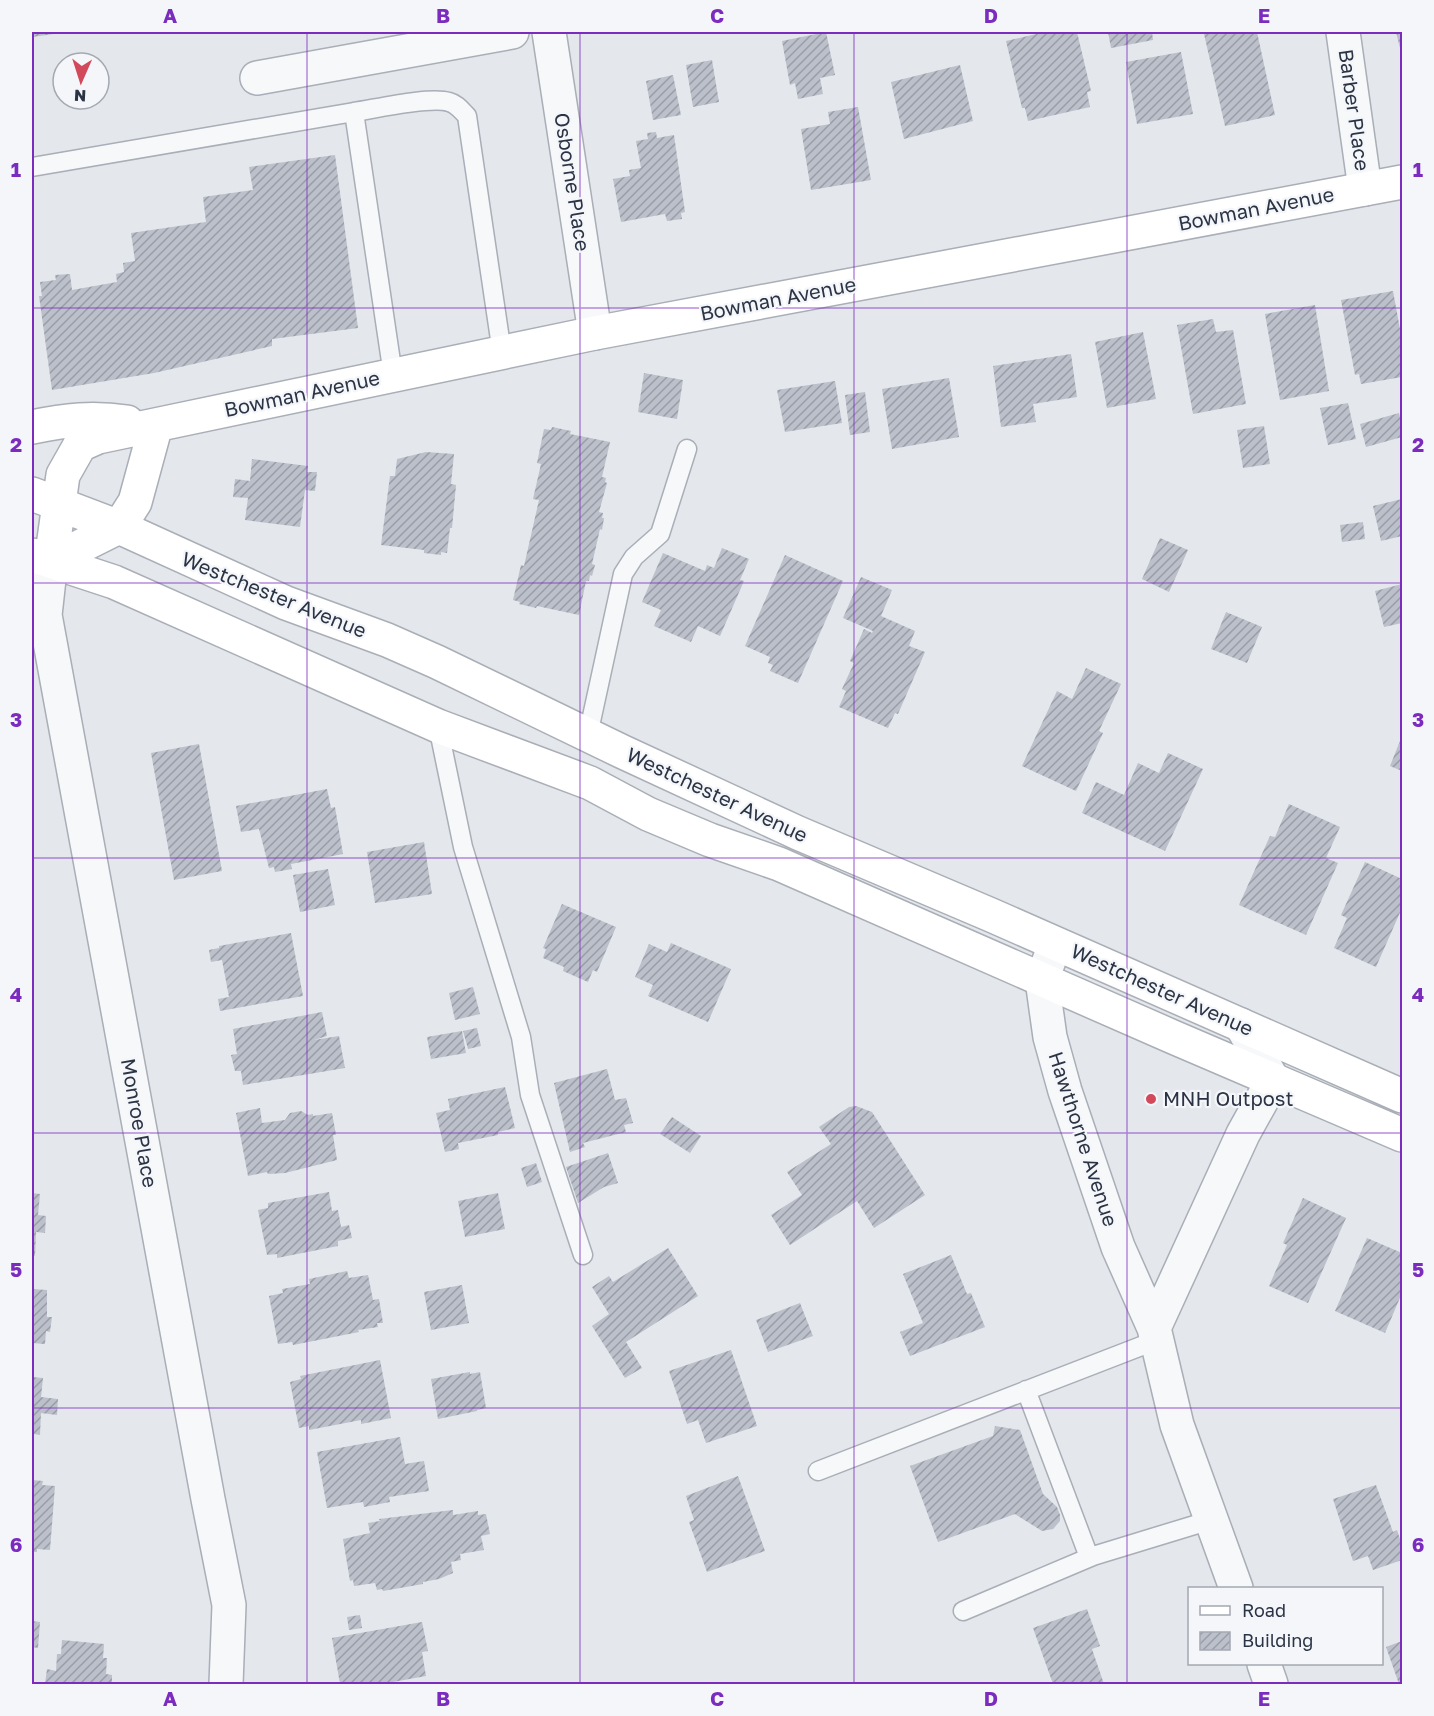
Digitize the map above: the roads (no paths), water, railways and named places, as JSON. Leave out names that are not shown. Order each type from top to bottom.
[{"type":"main road","name":"Bowman Avenue","points":[[41,558],[45,499],[63,476],[80,445],[98,437],[595,333],[1402,182]]},
{"type":"main road","points":[[32,427],[61,421],[99,418],[156,425],[135,502],[119,527],[41,558]]},
{"type":"main road","name":"Westchester Avenue","points":[[45,499],[119,527],[286,603],[387,640],[798,833],[1402,1096]]},
{"type":"main road","name":"Westchester Avenue","points":[[41,558],[114,582],[438,726],[590,783],[648,814],[710,840],[779,864],[1402,1135]]},
{"type":"street","points":[[257,78],[512,32]]},
{"type":"street","name":"Osborne Place","points":[[549,32],[595,333]]},
{"type":"street","name":"Barber Place","points":[[1343,32],[1365,189]]},
{"type":"street","name":"Monroe Place","points":[[41,558],[45,615],[229,1605],[226,1684]]},
{"type":"street","name":"Hawthorne Avenue","points":[[1055,944],[1042,980],[1050,1037],[1065,1091],[1118,1247],[1156,1334],[1177,1425],[1236,1587]]},
{"type":"street","points":[[1156,1334],[1243,1134],[1273,1080],[1241,1025]]},
{"type":"street","points":[[1264,1665],[1271,1684]]},
{"type":"lane","points":[[32,167],[354,112],[424,101],[447,101],[457,106],[467,116],[502,352]]},
{"type":"lane","points":[[354,112],[393,375]]},
{"type":"lane","points":[[588,735],[623,574],[634,557],[660,534],[687,449]]},
{"type":"lane","points":[[438,726],[464,846],[521,1037],[530,1095],[583,1255]]},
{"type":"lane","points":[[818,1471],[1026,1390],[1156,1334]]},
{"type":"lane","points":[[1026,1390],[1089,1557]]},
{"type":"lane","points":[[963,1611],[1089,1557],[1211,1520]]},
{"type":"place","name":"MNH Outpost","points":[[1151,1099]]}]
